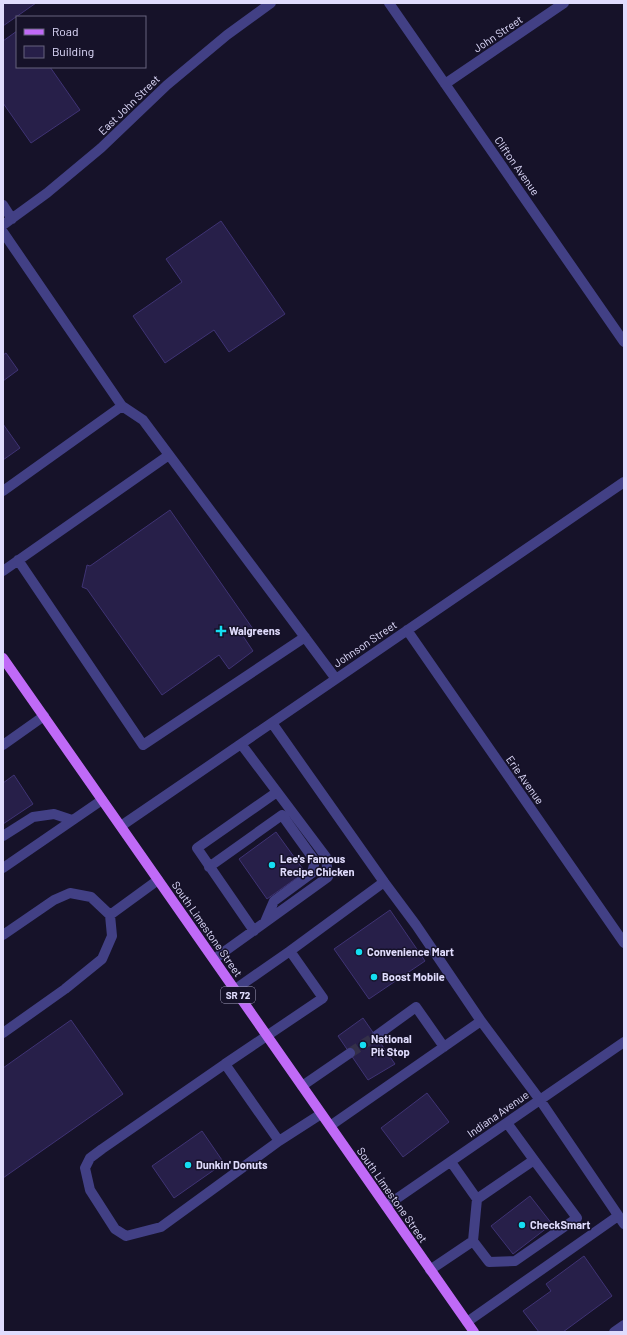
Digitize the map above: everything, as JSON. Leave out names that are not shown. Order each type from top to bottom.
[{"type":"main road","name":"South Limestone Street","points":[[3,658],[474,1332]]},
{"type":"street","name":"East John Street","points":[[3,225],[47,193],[101,148],[167,85],[227,35],[272,3]]},
{"type":"street","name":"Clifton Avenue","points":[[389,3],[624,342]]},
{"type":"street","name":"John Street","points":[[446,84],[564,3]]},
{"type":"street","points":[[3,205],[12,218]]},
{"type":"street","points":[[3,232],[122,406],[143,420],[336,679]]},
{"type":"street","points":[[3,490],[122,406]]},
{"type":"street","points":[[3,571],[169,455]]},
{"type":"street","name":"Johnson Street","points":[[121,826],[624,482]]},
{"type":"street","points":[[18,560],[143,745],[305,637]]},
{"type":"street","name":"Erie Avenue","points":[[407,630],[624,943]]},
{"type":"street","points":[[3,744],[44,716]]},
{"type":"street","points":[[272,723],[416,925],[481,1021],[540,1100],[621,1220],[467,1322]]},
{"type":"street","points":[[214,959],[328,877],[326,857],[241,744]]},
{"type":"street","points":[[254,931],[196,848],[277,792]]},
{"type":"street","points":[[3,868],[102,800]]},
{"type":"street","points":[[3,836],[33,817],[54,814],[72,820]]},
{"type":"street","points":[[209,867],[282,815],[315,861],[312,873],[274,902],[264,923]]},
{"type":"street","points":[[110,915],[158,880]]},
{"type":"street","points":[[234,990],[384,882]]},
{"type":"street","points":[[3,935],[54,900],[70,892],[91,897],[110,915],[112,936],[102,959],[65,989],[3,1033]]},
{"type":"street","points":[[290,951],[323,998],[102,1148],[90,1158],[85,1168],[90,1190],[115,1230],[126,1236],[161,1227],[279,1141],[321,1114]]},
{"type":"street","points":[[376,1036],[416,1007],[444,1047]]},
{"type":"street","points":[[330,1126],[481,1021]]},
{"type":"street","name":"Indiana Avenue","points":[[386,1206],[624,1042]]},
{"type":"street","points":[[302,1086],[350,1053]]},
{"type":"street","points":[[225,1064],[279,1141]]},
{"type":"street","points":[[450,1162],[477,1199],[472,1241],[489,1262],[514,1261],[577,1218],[507,1123]]},
{"type":"street","points":[[477,1199],[534,1160]]},
{"type":"street","points":[[430,1270],[472,1241]]},
{"type":"street","points":[[614,1332],[624,1325]]},
{"type":"building","points":[[3,3],[36,3],[16,16],[3,26]]},
{"type":"building","points":[[16,32],[16,68],[51,68],[80,110],[31,143],[3,103],[3,41]]},
{"type":"building","points":[[221,221],[285,314],[229,352],[214,330],[165,363],[133,316],[182,282],[166,259]]},
{"type":"building","points":[[6,353],[18,370],[3,381],[3,355]]},
{"type":"building","points":[[3,424],[20,448],[3,460]]},
{"type":"building","name":"Walgreens","points":[[170,510],[253,629],[243,636],[253,651],[229,669],[219,655],[162,695],[87,589],[82,587],[87,565],[90,566]]},
{"type":"building","points":[[14,775],[33,804],[3,824],[3,783]]},
{"type":"building","name":"Lee's Famous Recipe Chicken","points":[[276,832],[305,872],[267,899],[239,859]]},
{"type":"building","points":[[390,910],[425,961],[369,999],[334,949]]},
{"type":"building","name":"National Pit Stop","points":[[363,1018],[395,1064],[368,1080],[338,1036]]},
{"type":"building","points":[[71,1020],[123,1094],[3,1178],[3,1068]]},
{"type":"building","points":[[427,1093],[449,1122],[403,1157],[381,1128]]},
{"type":"building","name":"Dunkin' Donuts","points":[[202,1131],[224,1163],[174,1198],[152,1166]]},
{"type":"building","name":"CheckSmart","points":[[530,1196],[552,1224],[513,1254],[491,1226]]},
{"type":"building","points":[[584,1256],[612,1296],[563,1332],[539,1332],[523,1311],[551,1291],[546,1284]]},
{"type":"tunnel","points":[[350,1053],[376,1036]]},
{"type":"place","name":"Walgreens","points":[[221,631]]},
{"type":"place","name":"Lee's Famous Recipe Chicken","points":[[272,865]]},
{"type":"place","name":"Convenience Mart","points":[[359,952]]},
{"type":"place","name":"Boost Mobile","points":[[374,977]]},
{"type":"place","name":"National Pit Stop","points":[[363,1045]]},
{"type":"place","name":"Dunkin' Donuts","points":[[188,1165]]},
{"type":"place","name":"CheckSmart","points":[[522,1225]]}]
